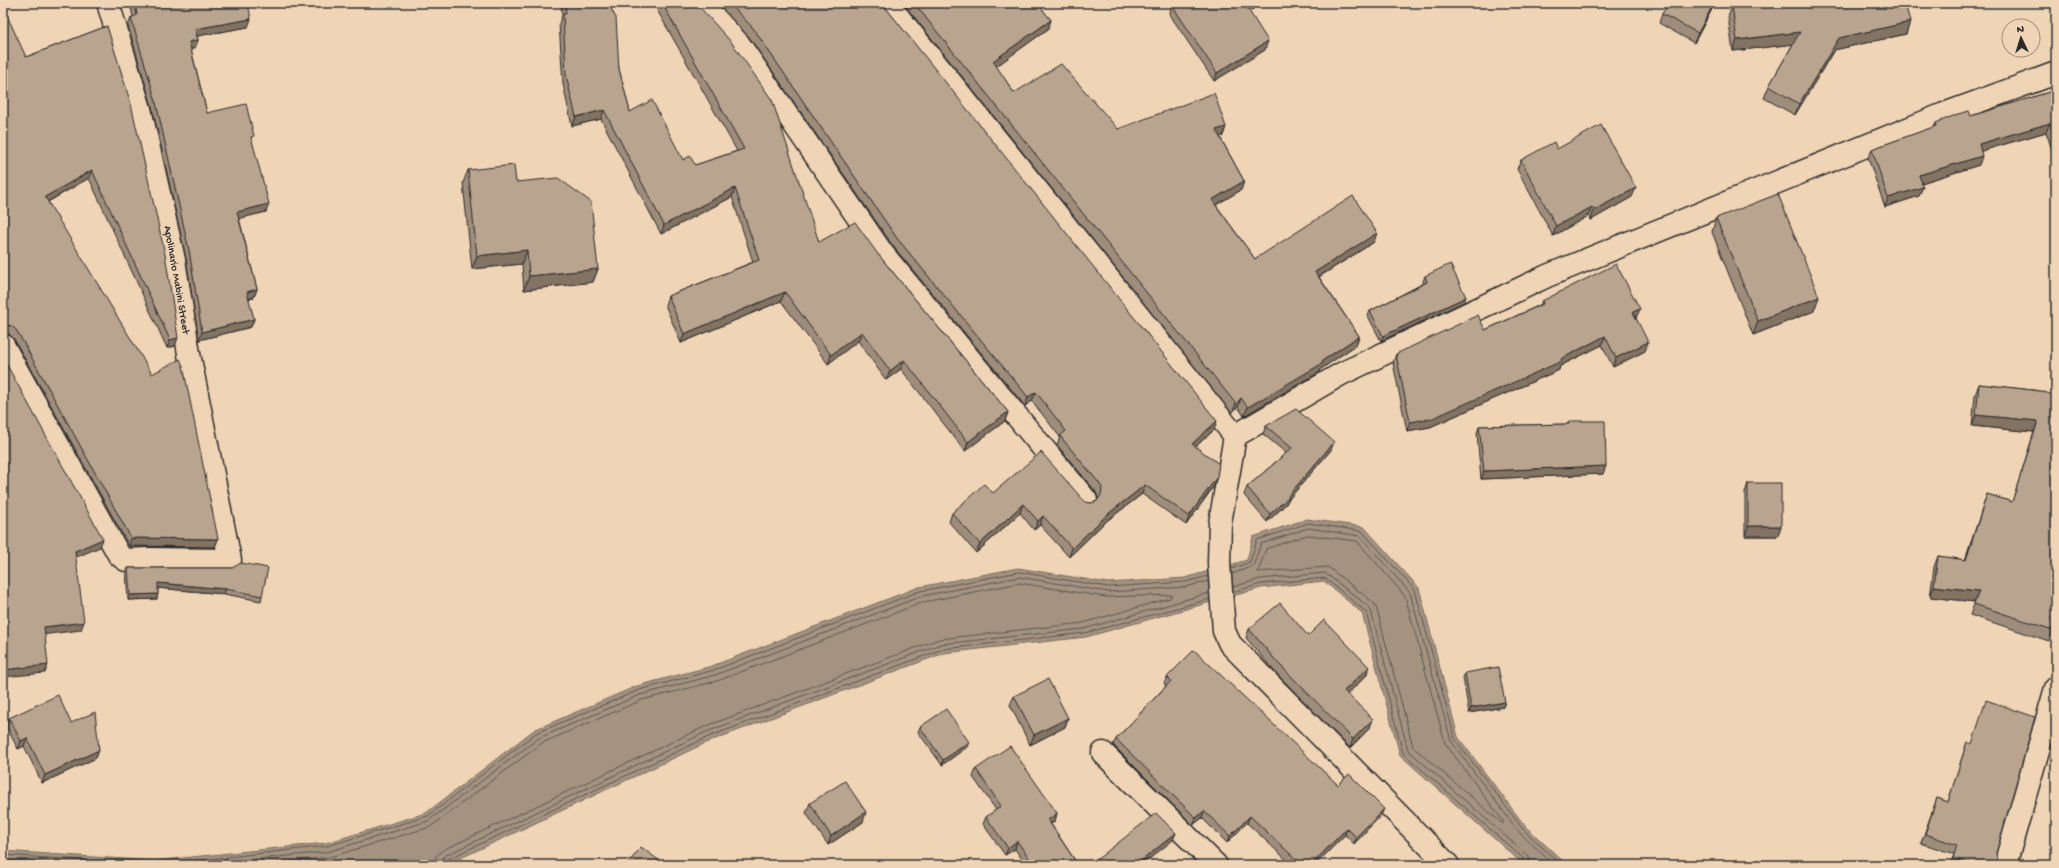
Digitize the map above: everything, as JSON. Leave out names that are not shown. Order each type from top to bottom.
[{"type":"street","name":"Apolinario Mabini Street","points":[[3,345],[119,555],[126,560],[230,560],[189,354],[174,260],[140,109],[108,3]]},
{"type":"street","points":[[701,3],[739,44],[883,254],[1086,500]]},
{"type":"street","points":[[887,3],[1235,436],[1220,523],[1219,563],[1224,602],[1224,630],[1230,644],[1448,865]]},
{"type":"street","points":[[1235,436],[1341,374],[1547,276],[1944,114],[2056,73]]},
{"type":"street","points":[[2005,865],[2056,688]]},
{"type":"street","points":[[1103,753],[1216,865]]},
{"type":"water","points":[[1307,519],[1364,527],[1419,588],[1458,737],[1525,826],[1567,865],[1524,865],[1400,755],[1362,613],[1324,581],[1261,588],[1086,637],[944,653],[710,741],[446,865],[3,865],[3,851],[154,861],[326,843],[426,813],[534,730],[637,686],[712,666],[919,587],[1018,568],[1108,583],[1185,578],[1247,560],[1253,537]]},
{"type":"building","points":[[135,3],[248,3],[251,19],[195,29],[198,40],[189,42],[207,113],[246,104],[254,136],[251,137],[269,204],[237,212],[257,289],[247,292],[254,319],[202,332],[189,250],[155,98],[131,18],[137,15]]},
{"type":"building","points":[[565,3],[608,3],[616,18],[619,69],[630,112],[652,100],[683,160],[690,156],[695,165],[744,149],[662,3],[696,3],[732,43],[772,100],[819,242],[855,222],[877,253],[1008,412],[968,442],[904,360],[890,371],[862,332],[831,355],[785,292],[684,334],[668,296],[759,260],[735,188],[664,225],[604,110],[576,117],[566,75],[563,14],[566,14]]},
{"type":"building","points":[[729,3],[882,3],[1217,421],[1192,444],[1219,464],[1217,477],[1189,516],[1145,485],[1108,514],[1072,548],[1043,516],[1038,521],[1023,504],[980,544],[952,513],[984,484],[993,493],[1041,452],[1085,502],[1091,503],[1097,501],[1101,495],[1102,488],[1060,436],[1066,431],[1036,392],[1028,397],[896,237],[753,28]]},
{"type":"building","points":[[914,3],[1037,3],[1051,20],[993,61],[1014,93],[1061,64],[1118,129],[1214,93],[1226,127],[1216,130],[1244,181],[1212,200],[1255,259],[1353,196],[1377,233],[1315,272],[1359,336],[1322,361],[1323,363],[1248,407],[1241,398],[1236,404]]},
{"type":"building","points":[[1173,3],[1252,3],[1246,6],[1268,41],[1217,73],[1173,7]]},
{"type":"building","points":[[1668,3],[1714,3],[1698,33],[1662,14]]},
{"type":"building","points":[[1755,3],[1905,3],[1910,22],[1839,38],[1799,104],[1769,86],[1800,32],[1737,40],[1732,6]]},
{"type":"building","points":[[3,7],[26,57],[107,26],[131,104],[165,254],[178,338],[170,340],[92,170],[45,197],[152,374],[180,359],[183,366],[218,539],[131,538],[17,331],[12,326],[3,325]]},
{"type":"building","points":[[2056,90],[2056,143],[2050,123],[1979,144],[1982,156],[1919,175],[1923,187],[1888,198],[1872,149],[1936,126],[1936,123],[1958,114],[1969,111],[1971,116]]},
{"type":"building","points":[[1601,125],[1636,188],[1594,210],[1592,207],[1556,226],[1521,160],[1554,142],[1557,149]]},
{"type":"building","points":[[514,165],[516,182],[558,178],[591,202],[598,269],[529,276],[527,250],[477,256],[468,170]]},
{"type":"building","points":[[1778,194],[1819,297],[1758,321],[1716,218]]},
{"type":"building","points":[[1450,264],[1466,297],[1383,336],[1370,311],[1427,282],[1425,276]]},
{"type":"building","points":[[1616,264],[1640,309],[1633,312],[1648,342],[1616,358],[1605,336],[1561,359],[1562,361],[1433,418],[1410,422],[1396,354],[1478,315],[1485,330],[1543,304],[1542,301]]},
{"type":"building","points":[[3,358],[103,539],[75,551],[84,622],[44,627],[48,665],[3,670]]},
{"type":"building","points":[[1979,384],[2041,391],[2056,396],[2056,622],[2053,630],[1974,604],[1979,591],[1934,586],[1938,556],[1966,560],[1987,494],[2012,502],[2038,421],[1976,415]]},
{"type":"building","points":[[1296,409],[1334,442],[1288,496],[1289,497],[1270,514],[1247,487],[1292,448],[1266,426]]},
{"type":"building","points":[[1569,421],[1605,421],[1606,466],[1484,471],[1479,426],[1569,424]]},
{"type":"building","points":[[1748,483],[1781,483],[1781,526],[1748,526]]},
{"type":"building","points":[[241,563],[268,568],[262,596],[226,589],[158,583],[158,594],[130,595],[128,568],[232,568]]},
{"type":"building","points":[[1280,603],[1308,636],[1324,620],[1369,667],[1344,691],[1373,719],[1353,739],[1278,663],[1249,629]]},
{"type":"building","points":[[1194,650],[1338,785],[1349,774],[1384,809],[1356,837],[1347,828],[1311,865],[1302,865],[1250,816],[1230,836],[1204,811],[1196,818],[1116,739],[1171,681],[1167,677]]},
{"type":"building","points":[[1498,667],[1505,702],[1471,708],[1465,673]]},
{"type":"building","points":[[1048,679],[1068,718],[1034,735],[1014,696]]},
{"type":"building","points":[[58,695],[71,723],[95,712],[99,750],[45,775],[27,738],[21,741],[9,718]]},
{"type":"building","points":[[1986,700],[2035,717],[1996,853],[1998,862],[1997,865],[1974,865],[1953,858],[1957,845],[1925,834],[1937,798],[1948,802],[1967,742],[1972,744]]},
{"type":"building","points":[[946,709],[969,742],[943,760],[920,727]]},
{"type":"building","points":[[1010,746],[1057,813],[1048,820],[1078,865],[1034,865],[1017,841],[1008,848],[986,817],[1001,806],[976,769]]},
{"type":"building","points":[[845,781],[866,812],[831,836],[810,803]]},
{"type":"building","points":[[1156,813],[1176,833],[1136,865],[1090,865]]},
{"type":"building","points":[[641,847],[665,865],[627,865]]}]
